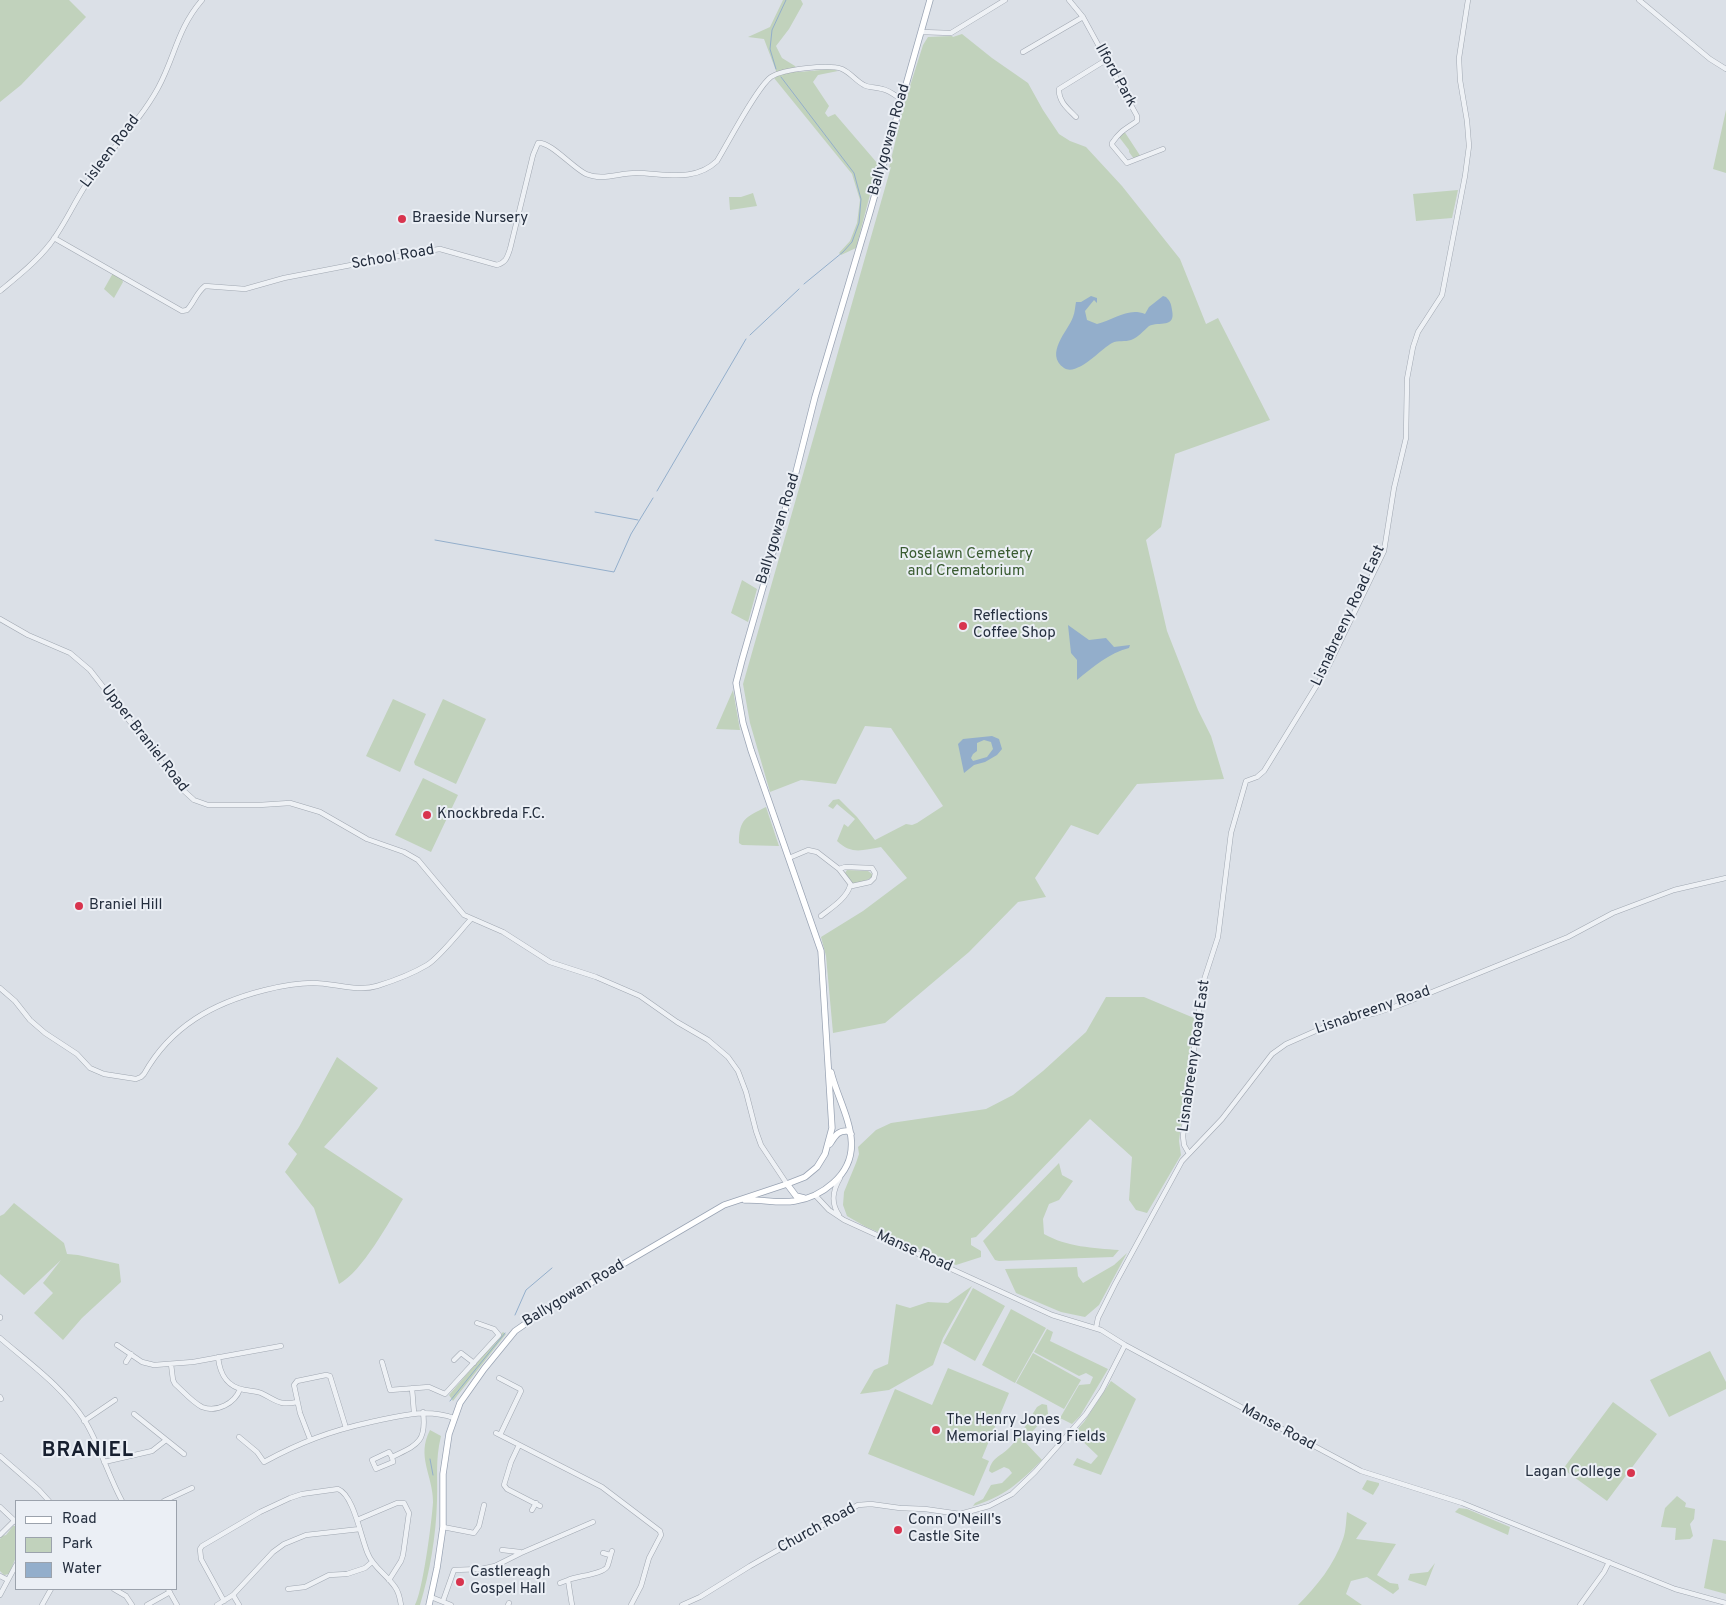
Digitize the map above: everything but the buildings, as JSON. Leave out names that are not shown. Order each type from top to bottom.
[{"type":"main road","name":"Ballygowan Road","points":[[429,1605],[437,1568],[442,1528],[445,1451],[454,1418],[460,1403],[471,1387],[515,1331],[547,1308],[724,1205],[790,1183],[805,1176],[817,1167],[827,1150],[832,1128],[821,951],[751,750],[743,722],[736,684],[763,580],[802,452],[815,397],[930,0]]},
{"type":"main road","name":"Ballygowan Road","points":[[736,1201],[788,1202],[806,1198],[828,1187],[842,1174],[849,1162],[851,1134],[834,1086],[828,1060]]},
{"type":"main road","points":[[827,1150],[835,1135],[848,1131],[851,1134]]},
{"type":"main road","points":[[790,1183],[796,1196],[806,1198]]},
{"type":"street","name":"Lisleen Road","points":[[0,291],[36,260],[54,238],[79,193],[158,89],[187,20],[202,0]]},
{"type":"street","points":[[921,32],[951,33],[1005,0]]},
{"type":"street","name":"Ilford Park","points":[[1069,0],[1082,17],[1138,118],[1135,123],[1123,129],[1117,135],[1112,146],[1127,163],[1163,149]]},
{"type":"street","name":"Lisnabreeny Road East","points":[[1188,1152],[1184,1145],[1183,1136],[1200,995],[1218,937],[1232,833],[1242,789],[1246,781],[1264,771],[1328,667],[1384,551],[1394,488],[1406,438],[1407,379],[1411,354],[1418,332],[1442,295],[1465,176],[1468,146],[1467,120],[1460,80],[1459,58],[1468,0]]},
{"type":"street","points":[[1639,0],[1710,59],[1726,69]]},
{"type":"street","points":[[1023,52],[1082,17]]},
{"type":"street","points":[[1076,117],[1063,104],[1059,95],[1060,86],[1106,60]]},
{"type":"street","name":"School Road","points":[[54,238],[182,311],[190,308],[200,290],[205,286],[245,289],[284,278],[440,249],[497,265],[504,263],[507,259],[533,155],[538,143],[545,143],[577,168],[595,176],[636,173],[688,175],[709,168],[717,161],[758,94],[771,77],[779,74],[809,68],[836,67],[847,72],[862,84],[884,89],[902,100]]},
{"type":"street","name":"Upper Braniel Road","points":[[0,619],[28,635],[70,653],[90,670],[183,790],[194,800],[202,804],[216,806],[290,803],[320,812],[367,839],[404,852],[418,860],[459,910],[471,919],[503,932],[550,962],[596,977],[640,996],[667,1016],[708,1040],[733,1063],[742,1081],[756,1131],[762,1145],[779,1174],[790,1183]]},
{"type":"street","points":[[789,858],[808,850],[817,852],[839,869],[850,886]]},
{"type":"street","points":[[821,916],[837,903],[850,886],[870,882],[874,878],[875,873],[872,868],[851,867],[839,869]]},
{"type":"street","name":"Lisnabreeny Road","points":[[1096,1328],[1098,1318],[1122,1270],[1188,1152],[1222,1119],[1272,1054],[1286,1044],[1336,1022],[1400,1006],[1568,937],[1609,915],[1660,895],[1726,878]]},
{"type":"street","points":[[0,988],[30,1020],[45,1033],[77,1054],[90,1068],[104,1074],[136,1079],[142,1078],[158,1052],[183,1028],[198,1016],[222,1003],[245,995],[294,984],[316,983],[360,988],[377,986],[427,965],[471,919]]},
{"type":"street","points":[[842,1174],[834,1190],[832,1200],[836,1210],[844,1220]]},
{"type":"street","name":"Manse Road","points":[[815,1195],[829,1210],[844,1220],[1052,1315],[1105,1332],[1124,1345],[1361,1471],[1451,1499],[1682,1592],[1726,1603]]},
{"type":"street","points":[[382,1362],[390,1390],[429,1387],[445,1394],[499,1335],[494,1329],[477,1323]]},
{"type":"street","points":[[0,1338],[65,1396],[84,1421],[122,1500]]},
{"type":"street","points":[[117,1345],[148,1365],[193,1362],[281,1346]]},
{"type":"street","name":"Church Road","points":[[682,1605],[700,1597],[750,1566],[858,1505],[871,1504],[960,1514],[988,1506],[1012,1494],[1035,1472],[1086,1414],[1102,1390],[1124,1345]]},
{"type":"street","points":[[454,1360],[461,1353],[474,1363]]},
{"type":"street","points":[[126,1362],[131,1354]]},
{"type":"street","points":[[218,1357],[224,1379],[231,1386],[255,1391],[279,1403],[297,1402]]},
{"type":"street","points":[[171,1364],[175,1384],[203,1407],[217,1408],[231,1403],[240,1389]]},
{"type":"street","points":[[310,1439],[297,1402],[294,1385],[297,1381],[326,1375],[330,1376],[346,1428]]},
{"type":"street","points":[[509,1383],[513,1377]]},
{"type":"street","points":[[499,1378],[520,1388],[521,1391],[498,1434],[602,1487],[660,1532],[661,1535],[649,1558],[641,1586],[631,1605]]},
{"type":"street","points":[[412,1388],[414,1413]]},
{"type":"street","points":[[84,1421],[115,1400]]},
{"type":"street","points":[[239,1437],[257,1452],[264,1462],[310,1439],[346,1428],[423,1412],[438,1413],[454,1418]]},
{"type":"street","points":[[392,1457],[418,1442],[425,1426],[423,1412]]},
{"type":"street","points":[[134,1414],[184,1454]]},
{"type":"street","points":[[104,1462],[152,1451],[166,1440]]},
{"type":"street","points":[[241,1448],[246,1443]]},
{"type":"street","points":[[519,1445],[511,1462],[504,1485],[507,1489],[538,1504],[532,1510]]},
{"type":"street","points":[[389,1452],[392,1457],[393,1462],[376,1470],[372,1460],[389,1452]]},
{"type":"street","points":[[0,1456],[48,1500]]},
{"type":"street","points":[[166,1500],[192,1488]]},
{"type":"street","points":[[224,1601],[201,1558],[200,1549],[206,1543],[290,1498],[302,1494],[334,1489],[341,1490],[346,1494],[368,1554],[372,1562],[398,1591],[401,1605]]},
{"type":"street","points":[[357,1520],[397,1503],[404,1503],[408,1509],[403,1555],[389,1580]]},
{"type":"street","points":[[442,1528],[474,1533],[479,1526],[484,1505]]},
{"type":"street","points":[[0,1507],[15,1520]]},
{"type":"street","points":[[0,1535],[15,1522]]},
{"type":"street","points":[[443,1602],[454,1570],[488,1568],[501,1564],[521,1552],[593,1522]]},
{"type":"street","points":[[217,1605],[233,1595],[273,1552],[284,1544],[306,1535],[360,1529]]},
{"type":"street","points":[[502,1550],[521,1552]]},
{"type":"street","points":[[560,1583],[580,1576],[602,1572],[606,1568],[611,1553],[603,1553]]},
{"type":"street","points":[[288,1588],[305,1587],[329,1576],[347,1574],[365,1568],[372,1562]]},
{"type":"street","points":[[1580,1605],[1609,1562]]},
{"type":"street","points":[[0,1595],[15,1567]]},
{"type":"street","points":[[0,1576],[8,1580]]},
{"type":"street","points":[[568,1580],[572,1605]]},
{"type":"street","points":[[42,1605],[50,1590]]},
{"type":"street","points":[[116,1590],[126,1596],[132,1605]]},
{"type":"street","points":[[147,1605],[169,1591],[177,1605]]},
{"type":"street","points":[[233,1595],[239,1605]]},
{"type":"street","points":[[431,1597],[451,1605]]},
{"type":"green space","points":[[0,0],[69,0],[86,17],[21,85],[0,102]]},
{"type":"green space","points":[[783,0],[801,0],[803,4],[789,29],[776,46],[782,58],[795,66],[799,72],[832,69],[838,71],[818,75],[813,82],[829,106],[825,113],[828,117],[835,114],[878,164],[856,248],[841,255],[839,253],[850,241],[857,223],[860,200],[852,174],[774,78],[778,76],[764,39],[748,37],[770,27]]},
{"type":"green space","name":"Roselawn Cemetery and Crematorium","points":[[962,34],[1028,83],[1059,134],[1070,141],[1086,147],[1122,186],[1180,259],[1206,324],[1218,318],[1270,420],[1175,454],[1161,527],[1146,540],[1167,631],[1198,710],[1211,736],[1224,779],[1137,784],[1098,835],[1071,825],[1035,878],[1046,897],[1018,902],[969,952],[885,1023],[833,1033],[826,956],[821,937],[863,911],[907,878],[881,847],[853,850],[837,841],[844,824],[848,827],[855,819],[837,804],[833,809],[828,806],[833,800],[839,799],[857,817],[875,840],[906,824],[912,825],[917,823],[943,806],[891,728],[865,726],[836,784],[801,780],[770,792],[750,723],[743,684],[891,167],[889,168],[904,105],[923,45],[928,37],[953,37]]},
{"type":"green space","points":[[1726,110],[1726,173],[1713,169]]},
{"type":"green space","points":[[1124,131],[1141,157],[1134,159],[1119,137]]},
{"type":"green space","points":[[1458,190],[1452,218],[1416,221],[1413,194]]},
{"type":"green space","points":[[753,193],[757,206],[730,210],[729,197],[741,197]]},
{"type":"green space","points":[[113,273],[122,279],[123,282],[114,298],[104,289]]},
{"type":"green space","points":[[742,580],[757,589],[748,622],[731,613]]},
{"type":"green space","points":[[733,690],[740,730],[716,729]]},
{"type":"green space","points":[[393,699],[426,714],[400,772],[366,756]]},
{"type":"green space","points":[[443,699],[486,719],[456,784],[415,765],[414,762]]},
{"type":"green space","name":"Knockbreda F.C.","points":[[423,778],[458,795],[431,852],[395,835]]},
{"type":"green space","points":[[766,807],[779,846],[742,845],[739,843],[740,829],[745,820],[753,813]]},
{"type":"green space","points":[[847,870],[868,871],[872,874],[872,877],[853,885],[845,873]]},
{"type":"green space","points":[[1106,997],[1144,997],[1194,1018],[1179,1141],[1181,1155],[1147,1213],[1136,1210],[1129,1200],[1132,1157],[1090,1119],[976,1237],[971,1238],[971,1245],[981,1251],[981,1257],[956,1265],[866,1227],[847,1216],[843,1205],[844,1192],[859,1154],[858,1147],[876,1130],[891,1123],[986,1109],[1013,1095],[1086,1032]]},
{"type":"green space","points":[[337,1057],[378,1088],[324,1147],[403,1199],[366,1258],[348,1278],[339,1284],[314,1208],[285,1172],[297,1154],[288,1144]]},
{"type":"green space","points":[[1059,1163],[1062,1175],[1073,1181],[1059,1200],[1049,1204],[1043,1219],[1044,1234],[1071,1244],[1119,1250],[1113,1257],[995,1260],[983,1241]]},
{"type":"green space","points":[[14,1203],[64,1243],[67,1254],[119,1264],[121,1282],[82,1318],[63,1340],[34,1313],[53,1293],[43,1283],[61,1260],[24,1295],[0,1274],[0,1216]]},
{"type":"green space","points":[[1127,1253],[1099,1305],[1085,1317],[1061,1312],[1016,1293],[1005,1269],[1077,1267],[1078,1276],[1083,1283],[1114,1265]]},
{"type":"green space","points":[[972,1286],[943,1338],[933,1365],[889,1390],[860,1394],[874,1370],[888,1364],[896,1304],[910,1308],[928,1302],[948,1303]]},
{"type":"green space","points":[[973,1288],[1005,1306],[975,1361],[943,1343]]},
{"type":"green space","points":[[1011,1309],[1046,1328],[1015,1383],[982,1365]]},
{"type":"green space","points":[[1047,1329],[1053,1332],[1050,1341],[1108,1369],[1080,1416],[1072,1424],[1060,1418],[1079,1385],[1090,1384],[1093,1377],[1086,1373],[1079,1376],[1034,1352]]},
{"type":"green space","points":[[503,1332],[506,1334],[453,1401],[449,1395]]},
{"type":"green space","points":[[1710,1351],[1726,1382],[1726,1389],[1669,1417],[1650,1380]]},
{"type":"green space","points":[[1033,1353],[1081,1380],[1064,1409],[1016,1383]]},
{"type":"green space","name":"The Henry Jones Memorial Playing Fields","points":[[948,1368],[1009,1393],[982,1458],[989,1461],[974,1496],[868,1454],[895,1389],[932,1405]]},
{"type":"green space","points":[[1111,1381],[1136,1399],[1101,1475],[1073,1465],[1077,1458],[1091,1464],[1098,1456],[1074,1433],[1084,1422]]},
{"type":"green space","points":[[1613,1402],[1657,1434],[1607,1501],[1563,1469]]},
{"type":"green space","points":[[1042,1404],[1047,1405],[1048,1414],[1024,1441],[1042,1460],[1011,1488],[994,1498],[973,1506],[983,1499],[991,1485],[1002,1483],[1012,1473],[1004,1467],[992,1473],[989,1471],[990,1466],[994,1460],[1013,1444],[1037,1407]]},
{"type":"green space","points":[[430,1430],[441,1436],[437,1461],[435,1527],[430,1567],[424,1592],[420,1605],[415,1605],[424,1571],[433,1502],[425,1458],[426,1440]]},
{"type":"green space","points":[[1367,1480],[1379,1483],[1373,1495],[1362,1489]]},
{"type":"green space","points":[[1677,1496],[1686,1503],[1685,1507],[1695,1509],[1694,1519],[1690,1524],[1693,1536],[1690,1539],[1675,1540],[1676,1528],[1661,1527],[1665,1508]]},
{"type":"green space","points":[[1459,1508],[1467,1509],[1510,1527],[1508,1535],[1455,1512]]},
{"type":"green space","points":[[1347,1512],[1367,1523],[1356,1539],[1396,1544],[1377,1575],[1390,1583],[1398,1584],[1399,1589],[1393,1594],[1367,1577],[1351,1581],[1346,1594],[1362,1605],[1298,1605],[1318,1583],[1335,1558],[1344,1536]]},
{"type":"green space","points":[[15,1526],[15,1559],[9,1574],[4,1575],[0,1571],[0,1539]]},
{"type":"green space","points":[[1713,1539],[1726,1541],[1726,1594],[1704,1588]]},
{"type":"green space","points":[[1435,1563],[1426,1586],[1408,1580],[1410,1574],[1428,1572]]},
{"type":"water","points":[[1091,296],[1097,298],[1097,303],[1094,300],[1085,311],[1087,320],[1097,324],[1127,313],[1139,312],[1145,314],[1149,307],[1163,296],[1170,302],[1172,320],[1149,326],[1139,336],[1129,341],[1112,343],[1089,361],[1076,369],[1069,370],[1058,362],[1056,356],[1059,342],[1073,317],[1076,302],[1081,302]]},
{"type":"water","points":[[1068,625],[1089,640],[1106,638],[1114,647],[1130,645],[1129,648],[1095,665],[1077,680],[1077,660],[1071,653]]},
{"type":"water","points":[[992,736],[999,739],[1002,749],[997,755],[985,762],[974,765],[964,773],[958,744],[963,739]],"holes":[[[984,740],[991,742],[993,749],[987,757],[973,761],[971,758],[977,751],[977,743]]]},
{"type":"waterway","points":[[776,69],[770,49],[772,30],[786,0]]},
{"type":"waterway","points":[[781,77],[854,173],[861,199],[859,223],[852,242],[843,252],[804,284]]},
{"type":"waterway","points":[[750,335],[799,289]]},
{"type":"waterway","points":[[657,491],[746,339]]},
{"type":"waterway","points":[[435,540],[614,572],[631,534],[653,498]]},
{"type":"waterway","points":[[595,512],[638,520]]},
{"type":"waterway","points":[[515,1315],[526,1290],[552,1268]]},
{"type":"waterway","points":[[450,1401],[505,1333]]},
{"type":"waterway","points":[[430,1459],[433,1475]]},
{"type":"place","name":"Braeside Nursery","points":[[402,219]]},
{"type":"place","name":"Reflections Coffee Shop","points":[[963,626]]},
{"type":"place","name":"Knockbreda F.C.","points":[[427,815]]},
{"type":"place","name":"Braniel Hill","points":[[79,906]]},
{"type":"place","name":"The Henry Jones Memorial Playing Fields","points":[[936,1430]]},
{"type":"place","name":"Lagan College","points":[[1631,1473]]},
{"type":"place","name":"Conn O'Neill's Castle Site","points":[[898,1530]]},
{"type":"place","name":"Castlereagh Gospel Hall","points":[[460,1582]]},
{"type":"district","name":"BRANIEL","points":[[88,1452]]}]
